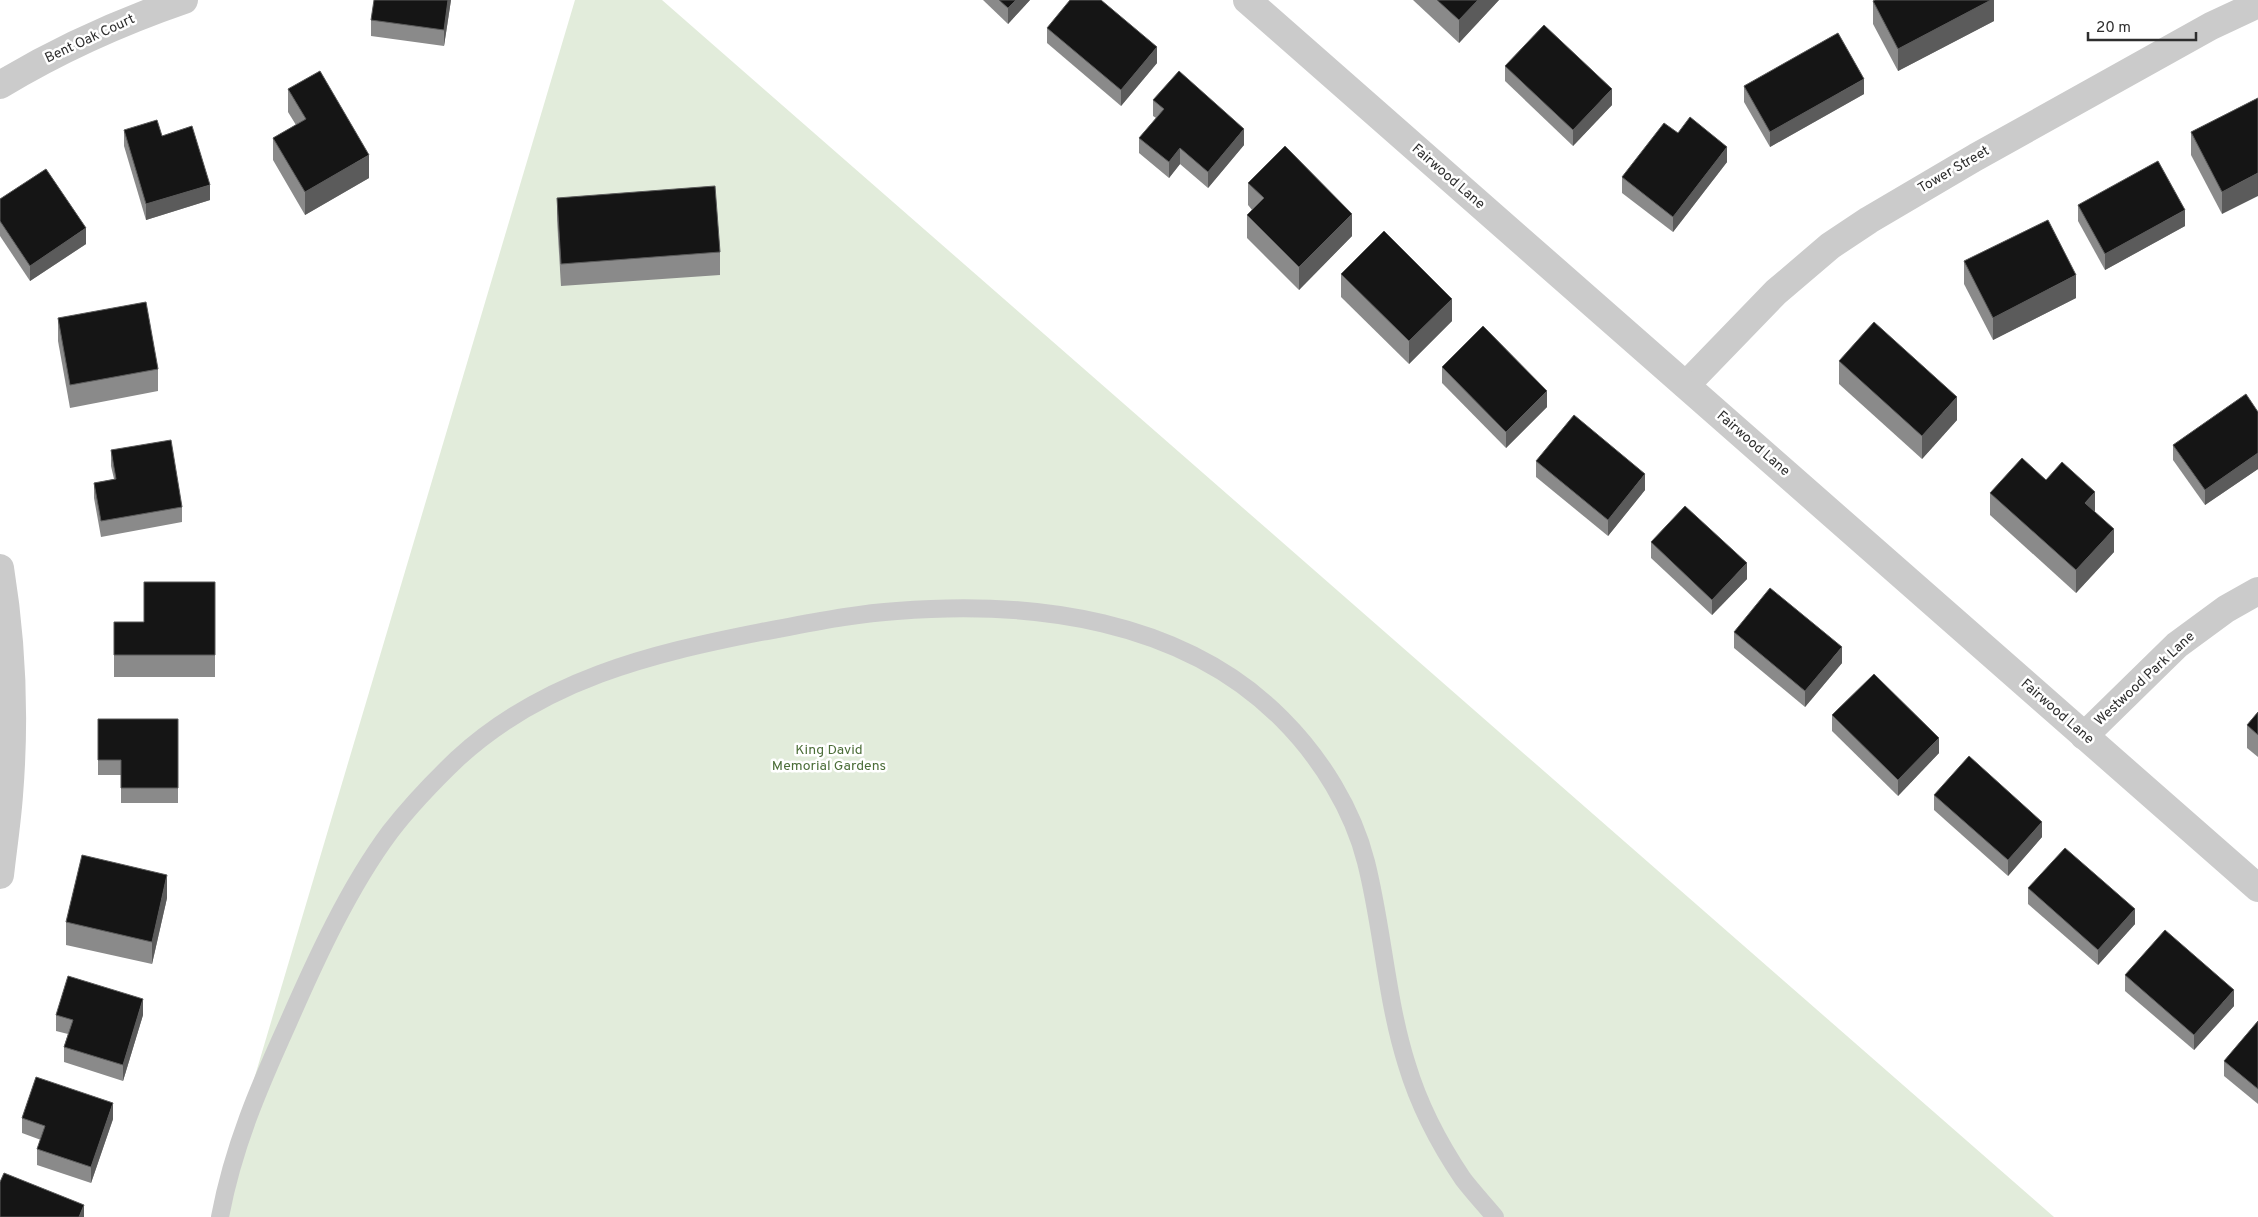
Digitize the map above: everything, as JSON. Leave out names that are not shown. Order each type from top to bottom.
[{"type":"street","name":"Bent Oak Court","points":[[0,85],[100,32],[148,12],[184,0]]},
{"type":"street","name":"Fairwood Lane","points":[[1247,0],[2258,888]]},
{"type":"street","name":"Tower Street","points":[[1686,385],[1776,292],[1830,246],[1869,220],[1976,157],[2211,26],[2258,4]]},
{"type":"street","points":[[0,568],[4,596],[11,699],[9,794],[0,874]]},
{"type":"street","name":"Westwood Park Lane","points":[[2084,736],[2177,645],[2226,609],[2258,591]]},
{"type":"lane","points":[[220,1217],[228,1174],[255,1096],[313,967],[360,879],[388,834],[415,801],[460,756],[498,727],[547,695],[598,673],[700,644],[810,623],[894,611],[974,607],[1050,613],[1106,623],[1166,643],[1222,670],[1283,720],[1318,761],[1346,809],[1365,860],[1394,1012],[1407,1066],[1430,1123],[1464,1180],[1495,1217]]},
{"type":"green space","name":"King David Memorial Gardens","points":[[575,0],[662,0],[2054,1217],[213,1217]]},
{"type":"building","points":[[374,0],[448,0],[444,30],[371,20]]},
{"type":"building","points":[[999,0],[1016,0],[1008,8]]},
{"type":"building","points":[[1070,0],[1101,0],[1157,47],[1121,90],[1047,28]]},
{"type":"building","points":[[1437,0],[1478,0],[1459,20]]},
{"type":"building","points":[[1991,0],[1898,49],[1873,1]]},
{"type":"building","points":[[1544,25],[1612,89],[1573,130],[1505,66]]},
{"type":"building","points":[[1838,33],[1864,79],[1770,132],[1744,86]]},
{"type":"building","points":[[320,71],[369,155],[305,192],[273,138],[306,119],[288,89]]},
{"type":"building","points":[[1179,71],[1244,129],[1208,172],[1180,148],[1169,162],[1139,138],[1164,109],[1153,100]]},
{"type":"building","points":[[2258,98],[2258,173],[2222,192],[2191,132]]},
{"type":"building","points":[[1690,117],[1727,147],[1673,217],[1622,177],[1664,123],[1678,133]]},
{"type":"building","points":[[157,120],[162,136],[192,126],[210,185],[146,204],[124,130]]},
{"type":"building","points":[[1285,146],[1352,214],[1299,267],[1247,215],[1264,198],[1248,183]]},
{"type":"building","points":[[2158,161],[2185,210],[2105,254],[2078,205]]},
{"type":"building","points":[[46,169],[86,228],[30,266],[0,221],[0,199]]},
{"type":"building","points":[[715,186],[720,252],[561,264],[557,198]]},
{"type":"building","points":[[2048,220],[2076,275],[1993,318],[1964,261]]},
{"type":"building","points":[[1384,231],[1452,299],[1409,341],[1341,274]]},
{"type":"building","points":[[146,302],[158,369],[70,385],[58,318]]},
{"type":"building","points":[[1874,322],[1957,397],[1922,436],[1839,361]]},
{"type":"building","points":[[1483,326],[1547,391],[1506,432],[1442,367]]},
{"type":"building","points":[[2246,394],[2258,412],[2258,453],[2205,490],[2173,445]]},
{"type":"building","points":[[1574,415],[1645,474],[1608,520],[1536,461]]},
{"type":"building","points":[[171,440],[182,507],[101,521],[94,483],[116,479],[111,450]]},
{"type":"building","points":[[2022,458],[2046,480],[2062,462],[2095,492],[2085,503],[2114,529],[2076,570],[1990,493]]},
{"type":"building","points":[[1685,506],[1747,563],[1712,600],[1651,542]]},
{"type":"building","points":[[144,582],[215,582],[215,655],[114,655],[114,622],[144,622]]},
{"type":"building","points":[[1770,588],[1842,647],[1805,691],[1734,632]]},
{"type":"building","points":[[1874,674],[1939,738],[1898,780],[1832,715]]},
{"type":"building","points":[[2258,712],[2258,735],[2247,725]]},
{"type":"building","points":[[98,719],[178,719],[178,788],[121,788],[121,760],[98,760]]},
{"type":"building","points":[[1969,756],[2042,822],[2008,860],[1934,795]]},
{"type":"building","points":[[2065,848],[2135,909],[2098,950],[2028,888]]},
{"type":"building","points":[[82,855],[167,875],[152,942],[66,922]]},
{"type":"building","points":[[2165,930],[2234,990],[2194,1035],[2125,975]]},
{"type":"building","points":[[68,976],[143,999],[123,1065],[64,1047],[73,1020],[56,1015]]},
{"type":"building","points":[[2258,1021],[2258,1089],[2224,1061]]},
{"type":"building","points":[[36,1077],[113,1103],[91,1167],[37,1149],[45,1126],[22,1118]]},
{"type":"building","points":[[4,1173],[84,1205],[79,1217],[0,1217],[0,1182]]}]
